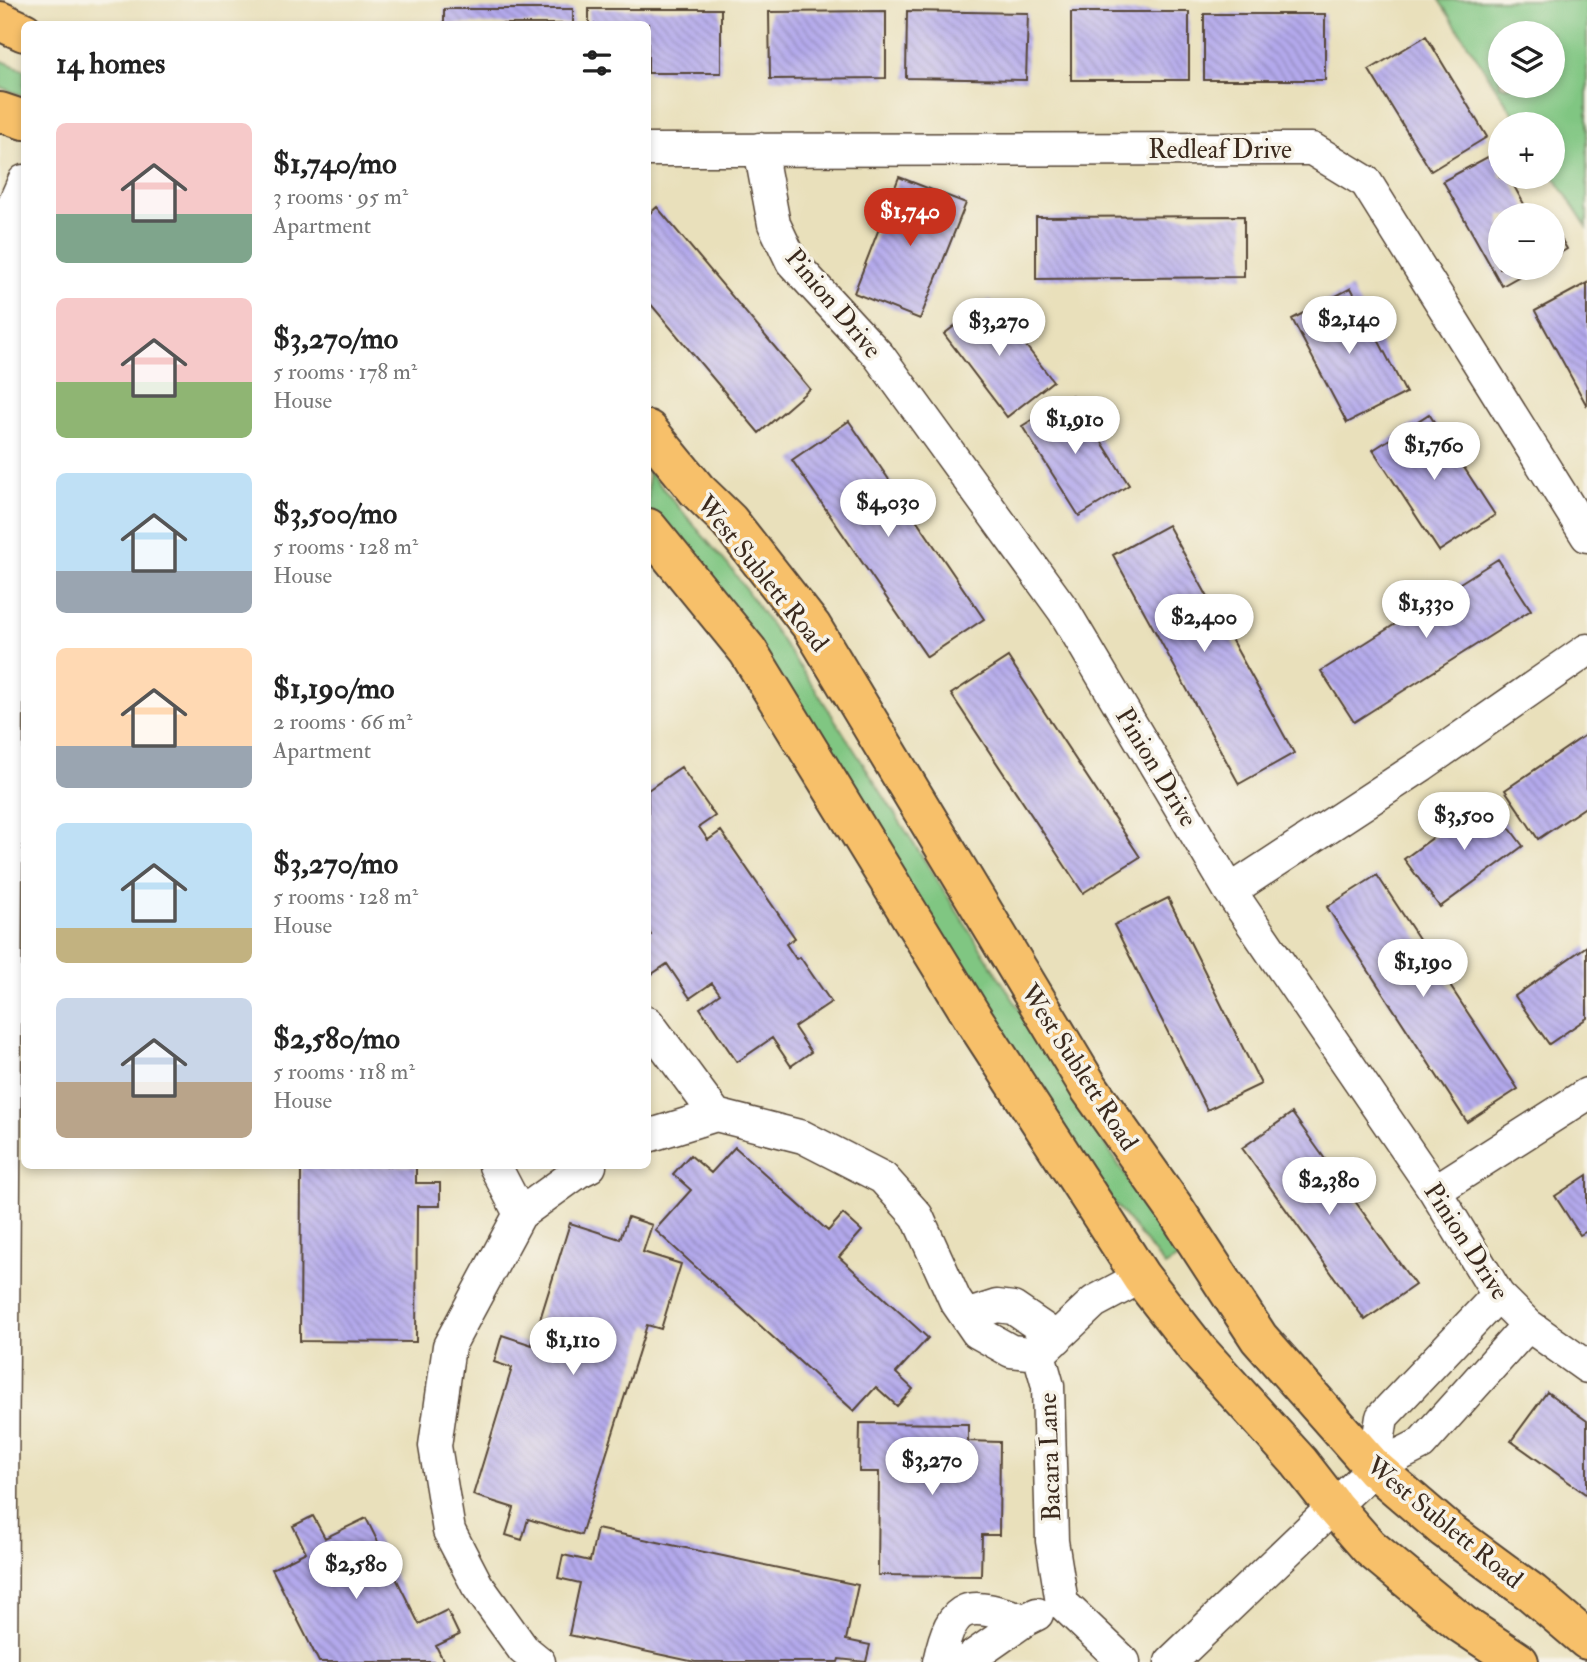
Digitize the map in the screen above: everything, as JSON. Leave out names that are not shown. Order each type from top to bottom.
[{"type":"main road","points":[[0,21],[21,31]]},
{"type":"main road","points":[[0,112],[21,119]]},
{"type":"main road","name":"West Sublett Road","points":[[651,434],[697,490],[729,521],[812,627],[1088,1086],[1175,1209],[1259,1338],[1374,1468],[1445,1529],[1532,1593],[1587,1640]]},
{"type":"main road","points":[[651,532],[748,651],[974,1018],[1141,1277],[1197,1349],[1299,1462],[1369,1547],[1462,1624],[1519,1662]]},
{"type":"street","name":"Pinion Drive","points":[[760,149],[774,224],[792,262],[879,355],[1064,611],[1230,891],[1435,1191],[1498,1295],[1528,1325],[1587,1367]]},
{"type":"street","name":"Redleaf Drive","points":[[651,150],[1312,149],[1366,182],[1587,536]]},
{"type":"street","points":[[1,1662],[10,213],[21,188]]},
{"type":"street","points":[[1230,891],[1422,765],[1587,650]]},
{"type":"street","points":[[651,1027],[716,1115]]},
{"type":"street","points":[[1435,1191],[1587,1094]]},
{"type":"street","points":[[651,1135],[716,1115],[803,1137],[883,1178],[917,1216],[955,1300],[966,1316],[997,1306],[1013,1308],[1048,1346],[1094,1302],[1141,1277]]},
{"type":"street","points":[[497,1169],[520,1214]]},
{"type":"street","points":[[539,1662],[523,1648],[477,1585],[449,1531],[435,1446],[449,1346],[520,1214],[584,1169]]},
{"type":"street","points":[[1374,1468],[1382,1416],[1498,1295]]},
{"type":"street","points":[[1186,1657],[1374,1468],[1421,1444],[1528,1325]]},
{"type":"street","name":"Bacara Lane","points":[[1048,1346],[1052,1541],[1062,1603]]},
{"type":"street","points":[[965,1662],[1025,1620],[1062,1603],[1124,1662]]},
{"type":"street","points":[[939,1662],[950,1623],[962,1612],[978,1608],[1025,1620]]},
{"type":"green space","points":[[1439,0],[1587,0],[1587,227],[1562,189],[1565,189],[1565,112],[1512,112],[1503,98],[1565,98],[1565,21],[1488,21],[1488,75]]},
{"type":"green space","points":[[0,60],[21,69],[21,95],[0,87]]},
{"type":"green space","points":[[651,475],[733,571],[816,690],[1178,1258],[1165,1266],[1101,1187],[651,515]]},
{"type":"building","points":[[444,9],[573,9],[573,21],[444,21]]},
{"type":"building","points":[[589,9],[721,9],[721,73],[651,73],[651,21],[589,21]]},
{"type":"building","points":[[886,11],[886,78],[770,79],[769,12]]},
{"type":"building","points":[[907,11],[1028,13],[1026,80],[906,78]]},
{"type":"building","points":[[1071,12],[1189,12],[1189,80],[1071,80]]},
{"type":"building","points":[[1204,14],[1325,14],[1325,80],[1204,80]]},
{"type":"building","points":[[1426,36],[1487,137],[1431,171],[1369,70]]},
{"type":"building","points":[[1488,157],[1488,189],[1516,189],[1523,203],[1488,203],[1488,261],[1443,181]]},
{"type":"building","points":[[899,177],[966,203],[920,319],[854,293]]},
{"type":"building","points":[[657,207],[810,389],[759,433],[651,305],[651,212]]},
{"type":"building","points":[[1244,216],[1244,277],[1036,279],[1036,217]]},
{"type":"building","points":[[1499,280],[1513,280],[1502,286]]},
{"type":"building","points":[[1587,283],[1587,406],[1535,311]]},
{"type":"building","points":[[1351,288],[1406,393],[1347,423],[1292,319]]},
{"type":"building","points":[[990,299],[1053,381],[1007,417],[944,334]]},
{"type":"building","points":[[1072,395],[1129,485],[1079,516],[1022,426]]},
{"type":"building","points":[[1429,414],[1495,515],[1439,551],[1373,450]]},
{"type":"building","points":[[849,421],[984,619],[927,657],[792,460]]},
{"type":"building","points":[[1168,525],[1294,753],[1239,784],[1113,555]]},
{"type":"building","points":[[1498,559],[1531,610],[1354,722],[1321,671]]},
{"type":"building","points":[[1008,657],[1140,857],[1083,893],[951,694]]},
{"type":"building","points":[[1587,734],[1587,806],[1538,839],[1505,790]]},
{"type":"building","points":[[681,767],[715,816],[699,827],[708,840],[721,831],[795,938],[786,944],[796,959],[800,957],[831,1002],[794,1027],[811,1052],[791,1066],[772,1038],[737,1062],[700,1008],[720,994],[712,983],[690,998],[667,964],[651,975],[651,788]]},
{"type":"building","points":[[1487,798],[1523,846],[1440,907],[1404,859]]},
{"type":"building","points":[[1377,875],[1518,1089],[1467,1122],[1327,907]]},
{"type":"building","points":[[1168,898],[1261,1084],[1207,1110],[1114,925]]},
{"type":"building","points":[[1587,946],[1587,1018],[1549,1044],[1515,996]]},
{"type":"building","points":[[1292,1113],[1415,1285],[1365,1320],[1242,1148]]},
{"type":"building","points":[[735,1147],[828,1231],[843,1214],[862,1231],[839,1257],[928,1338],[896,1373],[913,1389],[897,1406],[876,1387],[854,1411],[655,1230],[691,1190],[673,1174],[690,1155],[711,1173]]},
{"type":"building","points":[[301,1169],[416,1169],[416,1183],[440,1183],[440,1206],[417,1206],[416,1342],[300,1341]]},
{"type":"building","points":[[1587,1175],[1587,1231],[1580,1235],[1555,1196]]},
{"type":"building","points":[[628,1217],[652,1225],[643,1252],[681,1264],[661,1329],[647,1325],[581,1535],[528,1519],[522,1540],[506,1535],[514,1508],[473,1495],[512,1368],[494,1362],[502,1335],[532,1345],[570,1223],[620,1239]]},
{"type":"building","points":[[1547,1392],[1587,1421],[1587,1495],[1511,1441]]},
{"type":"building","points":[[860,1423],[968,1424],[968,1441],[1000,1442],[999,1535],[982,1535],[981,1576],[878,1575],[879,1472],[859,1472]]},
{"type":"building","points":[[313,1516],[325,1538],[366,1518],[419,1624],[447,1610],[459,1635],[436,1646],[444,1662],[319,1662],[272,1569],[306,1552],[293,1526]]},
{"type":"building","points":[[597,1529],[858,1585],[846,1640],[870,1645],[866,1662],[839,1659],[838,1662],[695,1662],[569,1635],[580,1583],[558,1578],[563,1555],[590,1561]]}]
